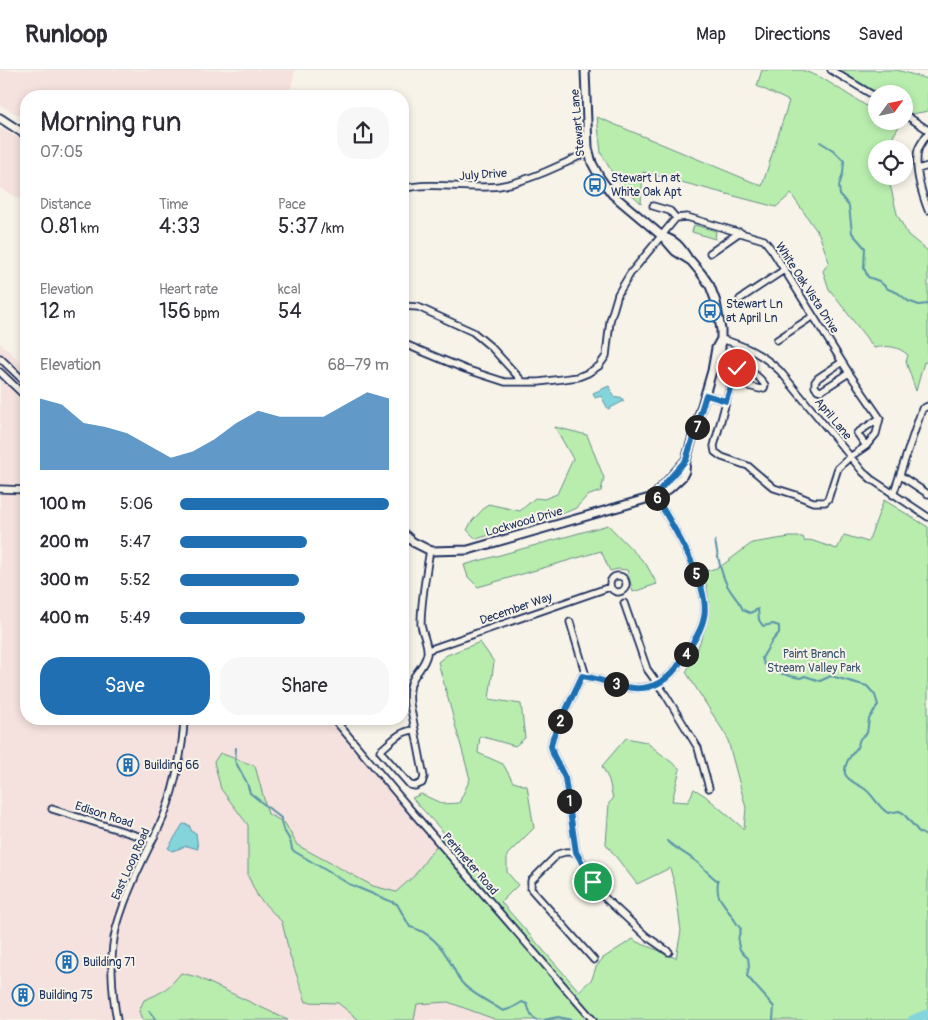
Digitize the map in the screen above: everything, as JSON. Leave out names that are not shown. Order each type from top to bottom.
[{"type":"street","name":"Stewart Lane","points":[[585,70],[589,151],[592,163],[612,194],[662,236],[680,245],[688,259],[710,286],[716,302],[721,330],[721,350],[713,362],[706,395],[686,460],[685,471],[682,477],[669,489],[660,495],[655,495]]},
{"type":"street","points":[[831,70],[868,92]]},
{"type":"street","points":[[0,118],[20,131]]},
{"type":"street","points":[[913,120],[928,131],[918,151],[918,169],[923,196],[928,210]]},
{"type":"street","points":[[0,123],[20,132]]},
{"type":"street","name":"July Drive","points":[[409,188],[418,186],[500,186],[521,181],[589,151]]},
{"type":"street","points":[[918,169],[928,166]]},
{"type":"street","points":[[409,346],[465,369],[505,382],[539,382],[578,377],[599,366],[606,356],[610,321],[618,294],[630,274],[676,218],[670,210],[653,206]]},
{"type":"street","name":"White Oak Vista Drive","points":[[676,218],[687,216],[764,240],[880,418]]},
{"type":"street","points":[[710,253],[740,232]]},
{"type":"street","points":[[740,299],[784,270]]},
{"type":"street","points":[[409,306],[418,307],[473,332],[491,347],[523,382]]},
{"type":"street","points":[[777,340],[813,316]]},
{"type":"street","name":"April Lane","points":[[721,339],[748,348],[768,360],[780,371],[850,457],[871,479],[928,517]]},
{"type":"street","points":[[0,358],[20,377]]},
{"type":"street","points":[[842,362],[816,380],[815,387],[821,391],[849,373]]},
{"type":"street","points":[[731,382],[760,389],[764,388],[765,385],[754,374],[741,366],[737,368],[731,382],[714,446],[715,452],[722,458],[748,466],[774,488],[796,494],[814,502],[825,502],[828,499],[838,468],[866,446],[876,434],[880,418]]},
{"type":"street","points":[[0,372],[20,391]]},
{"type":"street","points":[[706,395],[726,401]]},
{"type":"street","points":[[893,495],[901,476],[922,409],[928,406]]},
{"type":"street","points":[[866,446],[857,433],[880,418]]},
{"type":"street","points":[[901,476],[928,494]]},
{"type":"street","points":[[0,489],[20,490]]},
{"type":"street","points":[[584,676],[634,688],[657,685],[676,671],[701,628],[705,616],[704,597],[692,562],[655,495]]},
{"type":"street","name":"Lockwood Drive","points":[[409,538],[430,550],[468,550],[628,505],[655,495]]},
{"type":"street","points":[[414,730],[398,734],[380,751],[410,784],[415,786],[422,783],[424,777],[414,730],[410,692],[414,676],[425,661],[428,650],[422,634],[421,622],[430,550]]},
{"type":"street","name":"December Way","points":[[428,650],[610,587]]},
{"type":"street","points":[[624,603],[646,669],[665,694],[698,748],[710,788]]},
{"type":"street","points":[[570,622],[584,676],[553,737],[551,746],[565,778],[576,852],[604,897],[646,936],[669,952]]},
{"type":"street","name":"East Loop Road","points":[[117,1020],[113,1000],[112,966],[116,930],[127,898],[151,840],[160,826],[170,797],[183,740],[184,725]]},
{"type":"street","name":"Perimeter Road","points":[[339,725],[593,1020]]},
{"type":"street","name":"Edison Road","points":[[52,809],[151,840]]},
{"type":"street","points":[[576,852],[558,854],[531,881],[531,889],[594,960]]},
{"type":"shaded area","points":[[0,70],[295,70],[290,90],[20,90],[20,116],[0,105]]},
{"type":"shaded area","points":[[0,128],[20,139],[20,200],[0,188]]},
{"type":"shaded area","points":[[0,343],[20,361],[20,725],[343,725],[603,1020],[0,1020]]},
{"type":"green space","points":[[762,70],[802,70],[822,78],[868,107],[868,130],[897,130],[891,140],[868,140],[868,185],[890,185],[897,214],[908,235],[928,251],[928,363],[924,362],[916,391],[906,362],[908,355],[892,347],[874,348],[829,289],[823,271],[829,262],[819,234],[791,194],[776,207],[643,172],[641,203],[617,181],[601,153],[597,117],[762,186],[789,101],[757,86]]},
{"type":"green space","points":[[838,70],[897,70],[928,79],[928,111],[913,114],[913,85],[868,85],[868,87]]},
{"type":"green space","points":[[694,225],[716,231],[715,239],[692,232]]},
{"type":"green space","points":[[555,427],[587,435],[604,478],[601,491],[587,496],[576,508],[562,514],[476,539],[467,530],[472,521],[488,504],[520,511],[535,498],[544,499],[557,494],[573,459]]},
{"type":"green space","name":"Paint Branch Stream Valley Park","points":[[884,500],[928,527],[928,1020],[497,1020],[448,1002],[417,1004],[414,1020],[359,1020],[338,1003],[306,1002],[290,956],[282,922],[258,897],[248,876],[248,825],[221,789],[214,762],[220,753],[255,766],[268,814],[285,823],[297,845],[373,886],[396,892],[414,876],[445,834],[412,798],[421,794],[443,804],[459,803],[470,779],[438,662],[447,655],[480,642],[494,662],[489,699],[521,704],[525,738],[515,746],[480,736],[478,753],[503,764],[513,782],[527,786],[534,828],[507,855],[507,872],[518,885],[501,902],[579,991],[592,979],[596,967],[603,958],[633,939],[676,958],[681,931],[675,887],[670,868],[637,884],[606,844],[609,803],[613,799],[609,780],[602,766],[626,738],[646,742],[680,769],[672,801],[688,802],[694,789],[704,795],[744,829],[746,808],[727,737],[686,672],[704,631],[708,612],[708,593],[703,572],[720,567],[752,543],[790,537],[803,537],[805,542],[810,540],[837,549],[844,535],[868,542]]},
{"type":"green space","points":[[608,525],[646,564],[657,584],[633,592],[627,570],[618,569],[610,571],[601,551],[478,587],[468,577],[464,565]]},
{"type":"green space","points":[[181,973],[197,977],[288,1020],[142,1020],[139,1011],[144,1000],[165,989]]},
{"type":"water","points":[[609,386],[615,398],[621,397],[624,401],[608,409],[601,396],[595,398],[593,393]]},
{"type":"water","points":[[183,824],[189,825],[192,832],[196,833],[198,849],[187,846],[172,851],[168,848]]},
{"type":"waterway","points":[[820,142],[833,150],[844,161],[839,186],[840,195],[849,206],[852,233],[865,248],[864,268],[868,277],[879,281],[908,301],[919,305],[928,304],[928,307]]},
{"type":"waterway","points":[[715,541],[724,579],[743,610],[750,613],[758,609],[759,620],[763,626],[773,624],[779,626],[779,633],[762,658],[764,664],[774,671],[790,676],[800,678],[805,676],[820,681],[831,676],[867,686],[875,695],[878,705],[869,719],[867,733],[860,739],[858,746],[848,760],[845,774],[851,781],[868,792],[885,811],[888,813],[899,811],[903,813],[919,832],[928,837]]},
{"type":"waterway","points":[[236,748],[235,761],[247,783],[250,793],[281,818],[281,824],[290,840],[292,850],[349,884],[397,904],[410,927],[423,932],[439,945],[460,980],[467,988],[503,1011],[522,1002],[527,1004],[531,1015],[536,1020]]},
{"type":"waterway","points":[[667,841],[697,862],[718,881],[720,898],[741,929],[738,945],[748,958],[747,976],[774,1007],[773,1020]]},
{"type":"waterway","points":[[149,1011],[156,1020]]},
{"type":"waterway","points":[[913,1020],[928,1014]]},
{"type":"waterway","points":[[544,1020],[558,1017],[572,1020]]},
{"type":"place","name":"Stewart Ln at White Oak Apt","points":[[595,185]]},
{"type":"place","name":"Stewart Ln at April Ln","points":[[710,311]]},
{"type":"place","name":"Building 66","points":[[128,765]]},
{"type":"place","name":"Building 71","points":[[67,962]]},
{"type":"place","name":"Building 75","points":[[23,995]]},
{"type":"route","points":[[593,882],[576,852],[565,778],[553,754],[551,746],[553,737],[582,676],[634,688],[657,685],[676,671],[701,628],[705,616],[704,597],[692,562],[655,495],[686,460],[706,395],[726,401],[737,368]]}]
